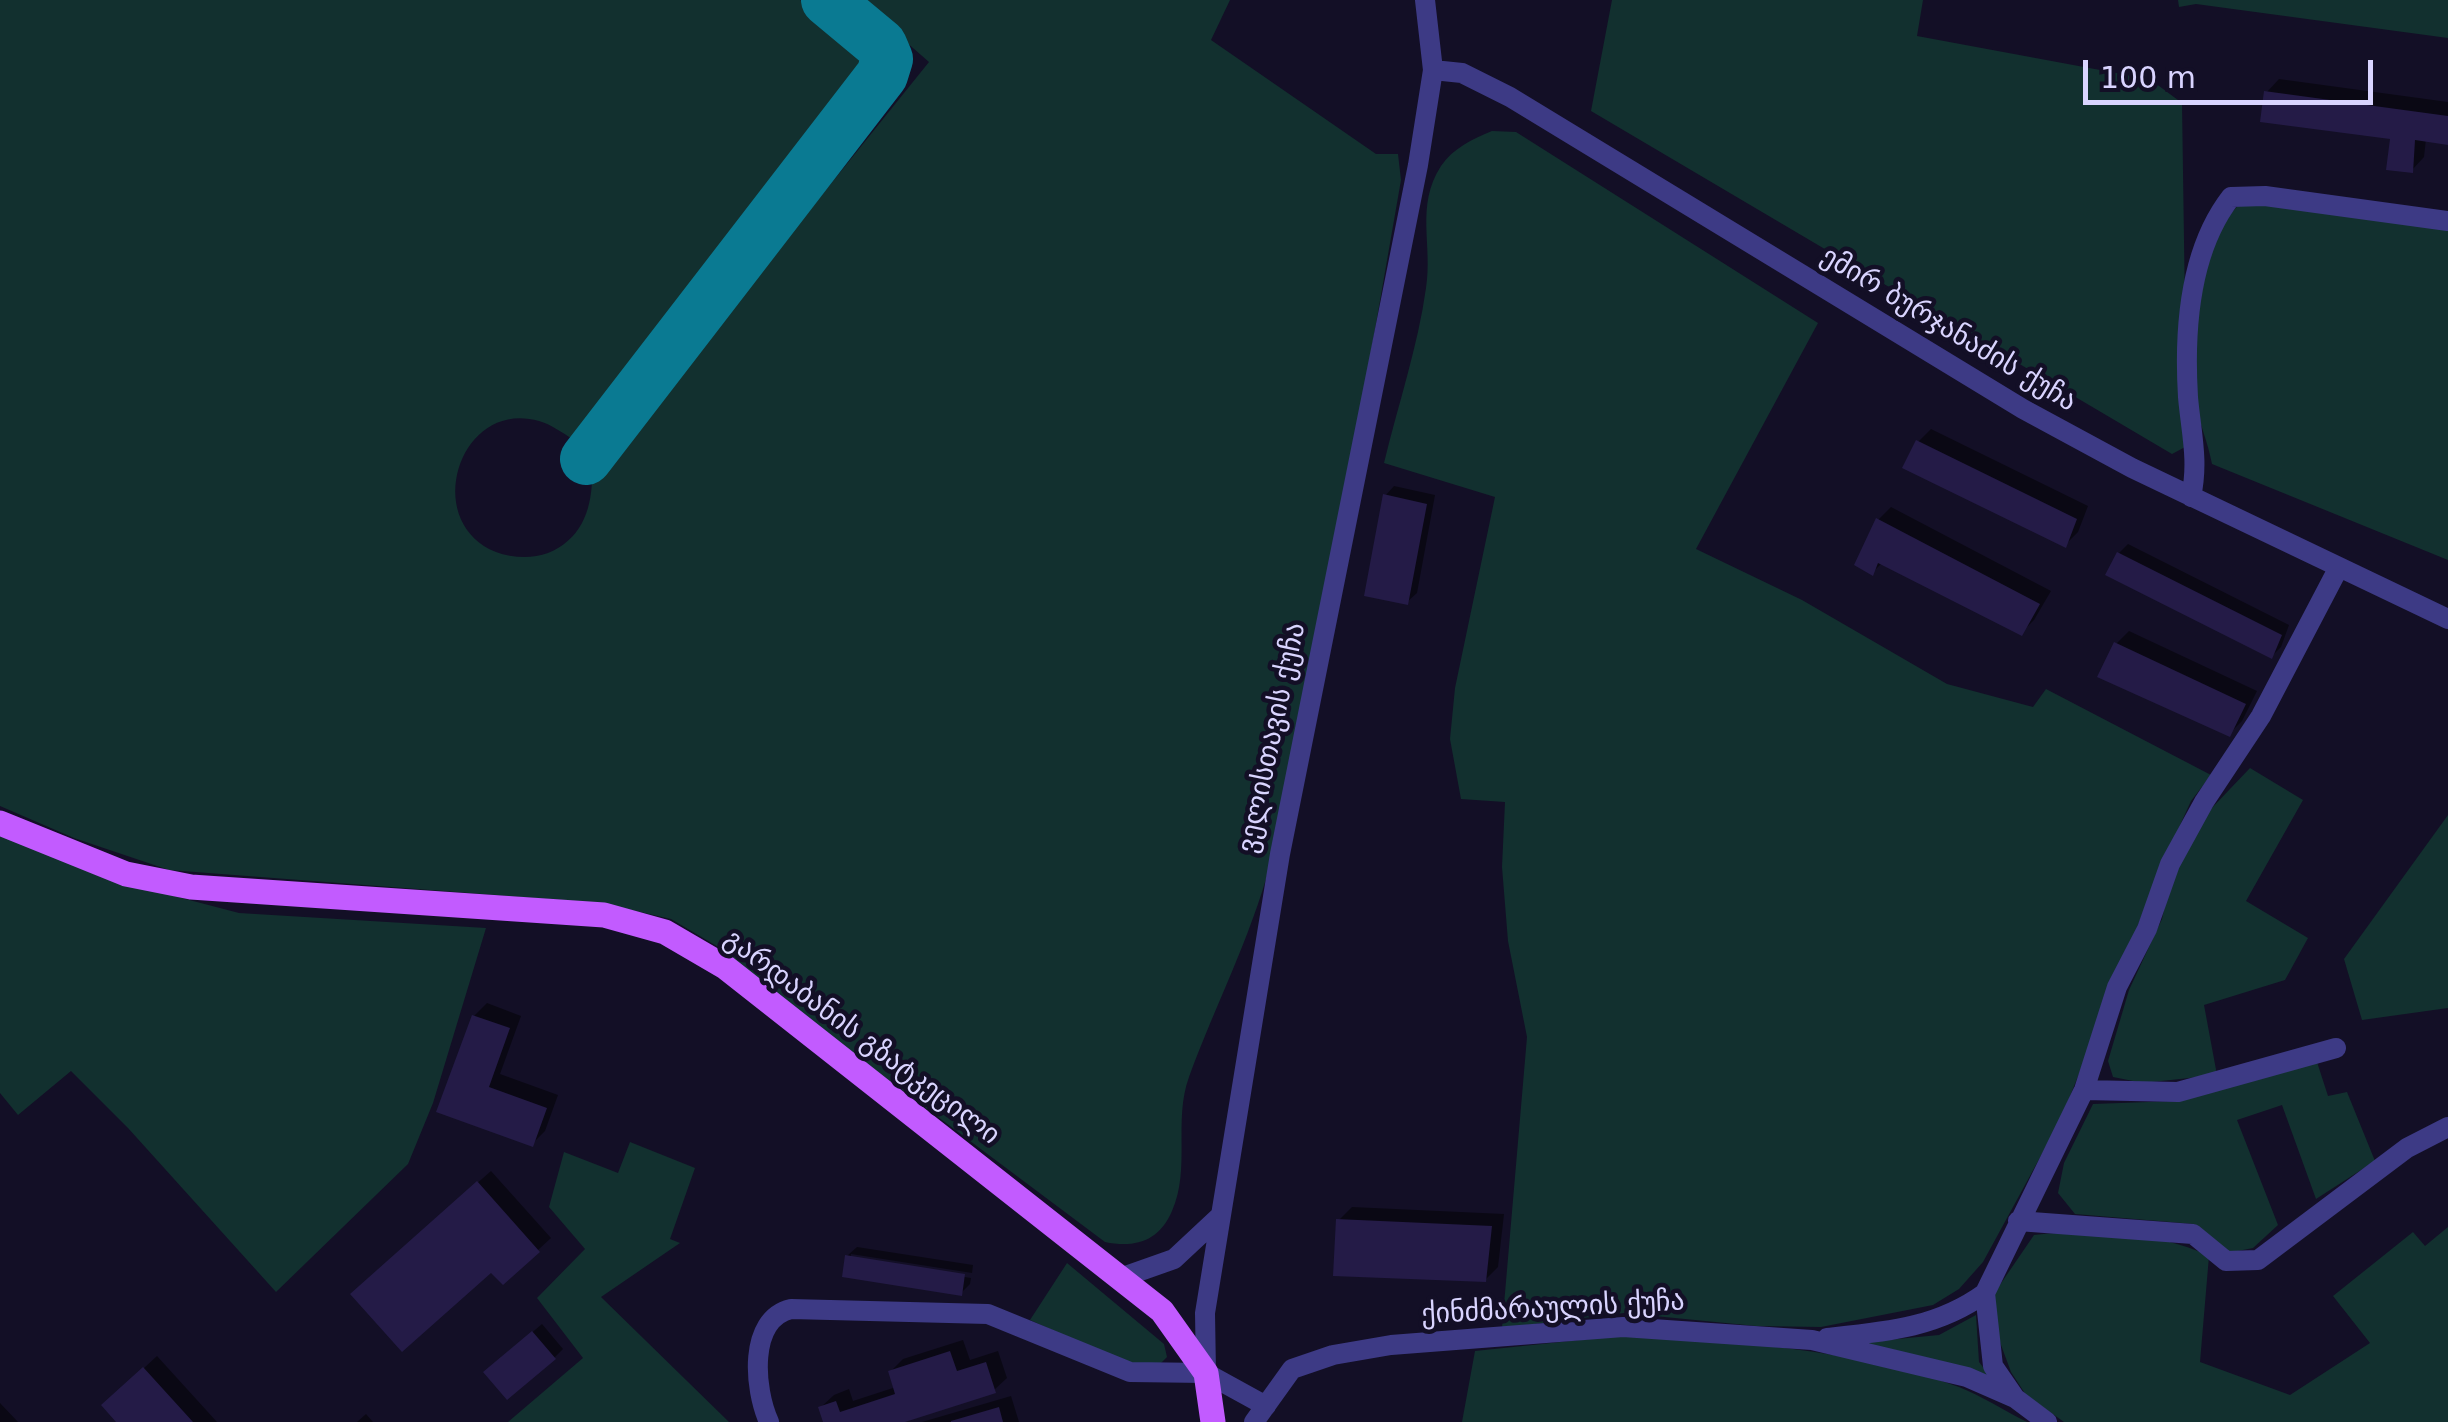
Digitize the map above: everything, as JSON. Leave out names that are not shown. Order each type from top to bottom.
[{"type":"main road","name":"გარდაბანის გზატკეცილი","points":[[0,823],[126,874],[191,888],[604,915],[666,932],[725,967],[1122,1277],[1162,1311],[1206,1373]]},
{"type":"main road","name":"ველისთავის ქუჩა","points":[[1206,1373],[1213,1422]]},
{"type":"street","name":"ველისთავის ქუჩა","points":[[1206,1373],[1205,1313],[1280,854],[1367,434],[1432,70],[1425,0]]},
{"type":"street","name":"ემირ ბურჯანაძის ქუჩა","points":[[1432,70],[1462,73],[1510,98],[2023,408],[2191,497],[2448,619]]},
{"type":"street","points":[[2191,497],[2196,447],[2188,382],[2192,286],[2209,237],[2231,197],[2265,196],[2448,222]]},
{"type":"street","points":[[1812,1340],[1931,1323],[1958,1312],[1985,1293],[2084,1090],[2116,988],[2147,930],[2170,864],[2204,802],[2261,716],[2339,568]]},
{"type":"street","points":[[2084,1090],[2178,1092],[2336,1048]]},
{"type":"street","points":[[2018,1221],[2193,1234],[2226,1261],[2258,1260],[2406,1148],[2448,1127]]},
{"type":"street","points":[[1122,1277],[1174,1259],[1219,1217]]},
{"type":"street","points":[[1985,1293],[1993,1366],[2015,1398]]},
{"type":"street","points":[[769,1422],[762,1406],[760,1339],[771,1318],[791,1309],[988,1314],[1130,1372],[1206,1373],[1260,1414]]},
{"type":"street","name":"ქინძმარაულის ქუჩა","points":[[1260,1414],[1292,1370],[1333,1355],[1391,1345],[1623,1327],[1812,1340],[1967,1377],[2015,1398],[2047,1422]]},
{"type":"green space","points":[[0,0],[800,0],[858,50],[865,61],[864,77],[573,439],[543,422],[511,419],[488,427],[471,444],[459,466],[455,491],[460,515],[473,537],[496,552],[515,557],[548,553],[576,533],[586,514],[592,480],[929,62],[858,0],[1230,0],[1211,40],[1376,154],[1398,154],[1401,180],[1367,373],[1280,823],[1253,919],[1189,1077],[1182,1110],[1178,1195],[1160,1230],[1136,1243],[1105,1242],[779,998],[720,948],[671,919],[600,903],[169,870],[74,838],[0,806]]},
{"type":"green space","points":[[1612,0],[1923,0],[1917,36],[2127,75],[2155,83],[2182,103],[2187,446],[2172,454],[1591,111]]},
{"type":"green space","points":[[2178,0],[2448,0],[2448,38],[2196,4],[2179,7]]},
{"type":"green space","points":[[1492,131],[1516,132],[1818,323],[1696,549],[1802,600],[1947,684],[2033,707],[2046,689],[2211,775],[2191,801],[2161,867],[2061,1119],[1983,1262],[1959,1289],[1933,1305],[1821,1327],[1756,1326],[1624,1313],[1502,1328],[1527,1037],[1508,941],[1502,867],[1505,802],[1461,799],[1450,739],[1455,688],[1495,497],[1384,463],[1422,310],[1428,272],[1427,211],[1433,181],[1451,154]]},
{"type":"green space","points":[[2257,203],[2448,230],[2448,560],[2212,464],[2192,384],[2200,298],[2216,241],[2227,219],[2240,204]]},
{"type":"green space","points":[[2250,768],[2303,800],[2246,901],[2308,938],[2285,980],[2204,1005],[2217,1075],[2143,1083],[2113,1077],[2108,1061],[2129,990],[2162,919],[2171,878],[2209,811]]},
{"type":"green space","points":[[2448,815],[2448,1008],[2362,1020],[2344,959]]},
{"type":"green space","points":[[0,835],[105,878],[239,913],[486,928],[433,1103],[408,1164],[276,1292],[128,1128],[71,1071],[18,1115],[0,1093]]},
{"type":"green space","points":[[2317,1062],[2328,1096],[2347,1092],[2375,1161],[2316,1199],[2282,1105],[2237,1120],[2278,1225],[2253,1248],[2228,1253],[2194,1224],[2075,1214],[2058,1193],[2064,1163],[2093,1104],[2176,1101]]},
{"type":"green space","points":[[630,1142],[695,1168],[670,1239],[680,1243],[601,1297],[729,1422],[508,1422],[583,1358],[537,1298],[585,1249],[549,1207],[564,1152],[618,1173]]},
{"type":"green space","points":[[2448,1227],[2448,1422],[2064,1422],[2026,1395],[2011,1372],[1994,1326],[1993,1295],[2034,1235],[2100,1233],[2168,1242],[2209,1256],[2200,1362],[2290,1395],[2370,1343],[2333,1296],[2413,1232],[2425,1246]]},
{"type":"green space","points":[[1067,1263],[1164,1344],[1167,1357],[1159,1365],[1130,1365],[1030,1320]]},
{"type":"green space","points":[[1976,1315],[1979,1362],[1993,1380],[1845,1344],[1939,1335]]},
{"type":"green space","points":[[1618,1336],[1747,1344],[1878,1364],[1959,1387],[2027,1422],[1462,1422],[1475,1351]]},
{"type":"building","points":[[2264,91],[2448,116],[2448,145],[2415,140],[2413,173],[2386,170],[2390,139],[2260,122]]},
{"type":"building","points":[[1916,440],[2077,519],[2066,548],[1902,468]]},
{"type":"building","points":[[1383,494],[1427,504],[1408,605],[1364,596]]},
{"type":"building","points":[[1876,518],[2040,604],[2022,636],[1878,563],[1873,576],[1854,565]]},
{"type":"building","points":[[2117,552],[2282,635],[2272,659],[2105,575]]},
{"type":"building","points":[[2114,642],[2246,704],[2230,737],[2097,677]]},
{"type":"building","points":[[472,1015],[510,1028],[489,1087],[547,1108],[533,1147],[436,1112]]},
{"type":"building","points":[[477,1181],[540,1252],[503,1285],[491,1273],[402,1352],[350,1294]]},
{"type":"building","points":[[1336,1219],[1492,1226],[1486,1282],[1333,1276]]},
{"type":"building","points":[[845,1255],[965,1274],[962,1296],[842,1277]]},
{"type":"building","points":[[532,1331],[556,1359],[507,1400],[483,1372]]},
{"type":"building","points":[[950,1351],[957,1371],[986,1362],[996,1393],[905,1422],[823,1422],[818,1407],[836,1401],[840,1412],[895,1394],[888,1371]]},
{"type":"building","points":[[143,1367],[193,1422],[116,1422],[101,1405]]},
{"type":"building","points":[[999,1407],[1003,1422],[951,1422],[951,1421]]},
{"type":"taxiway","points":[[586,459],[882,75],[887,59],[881,45],[827,0]]}]
